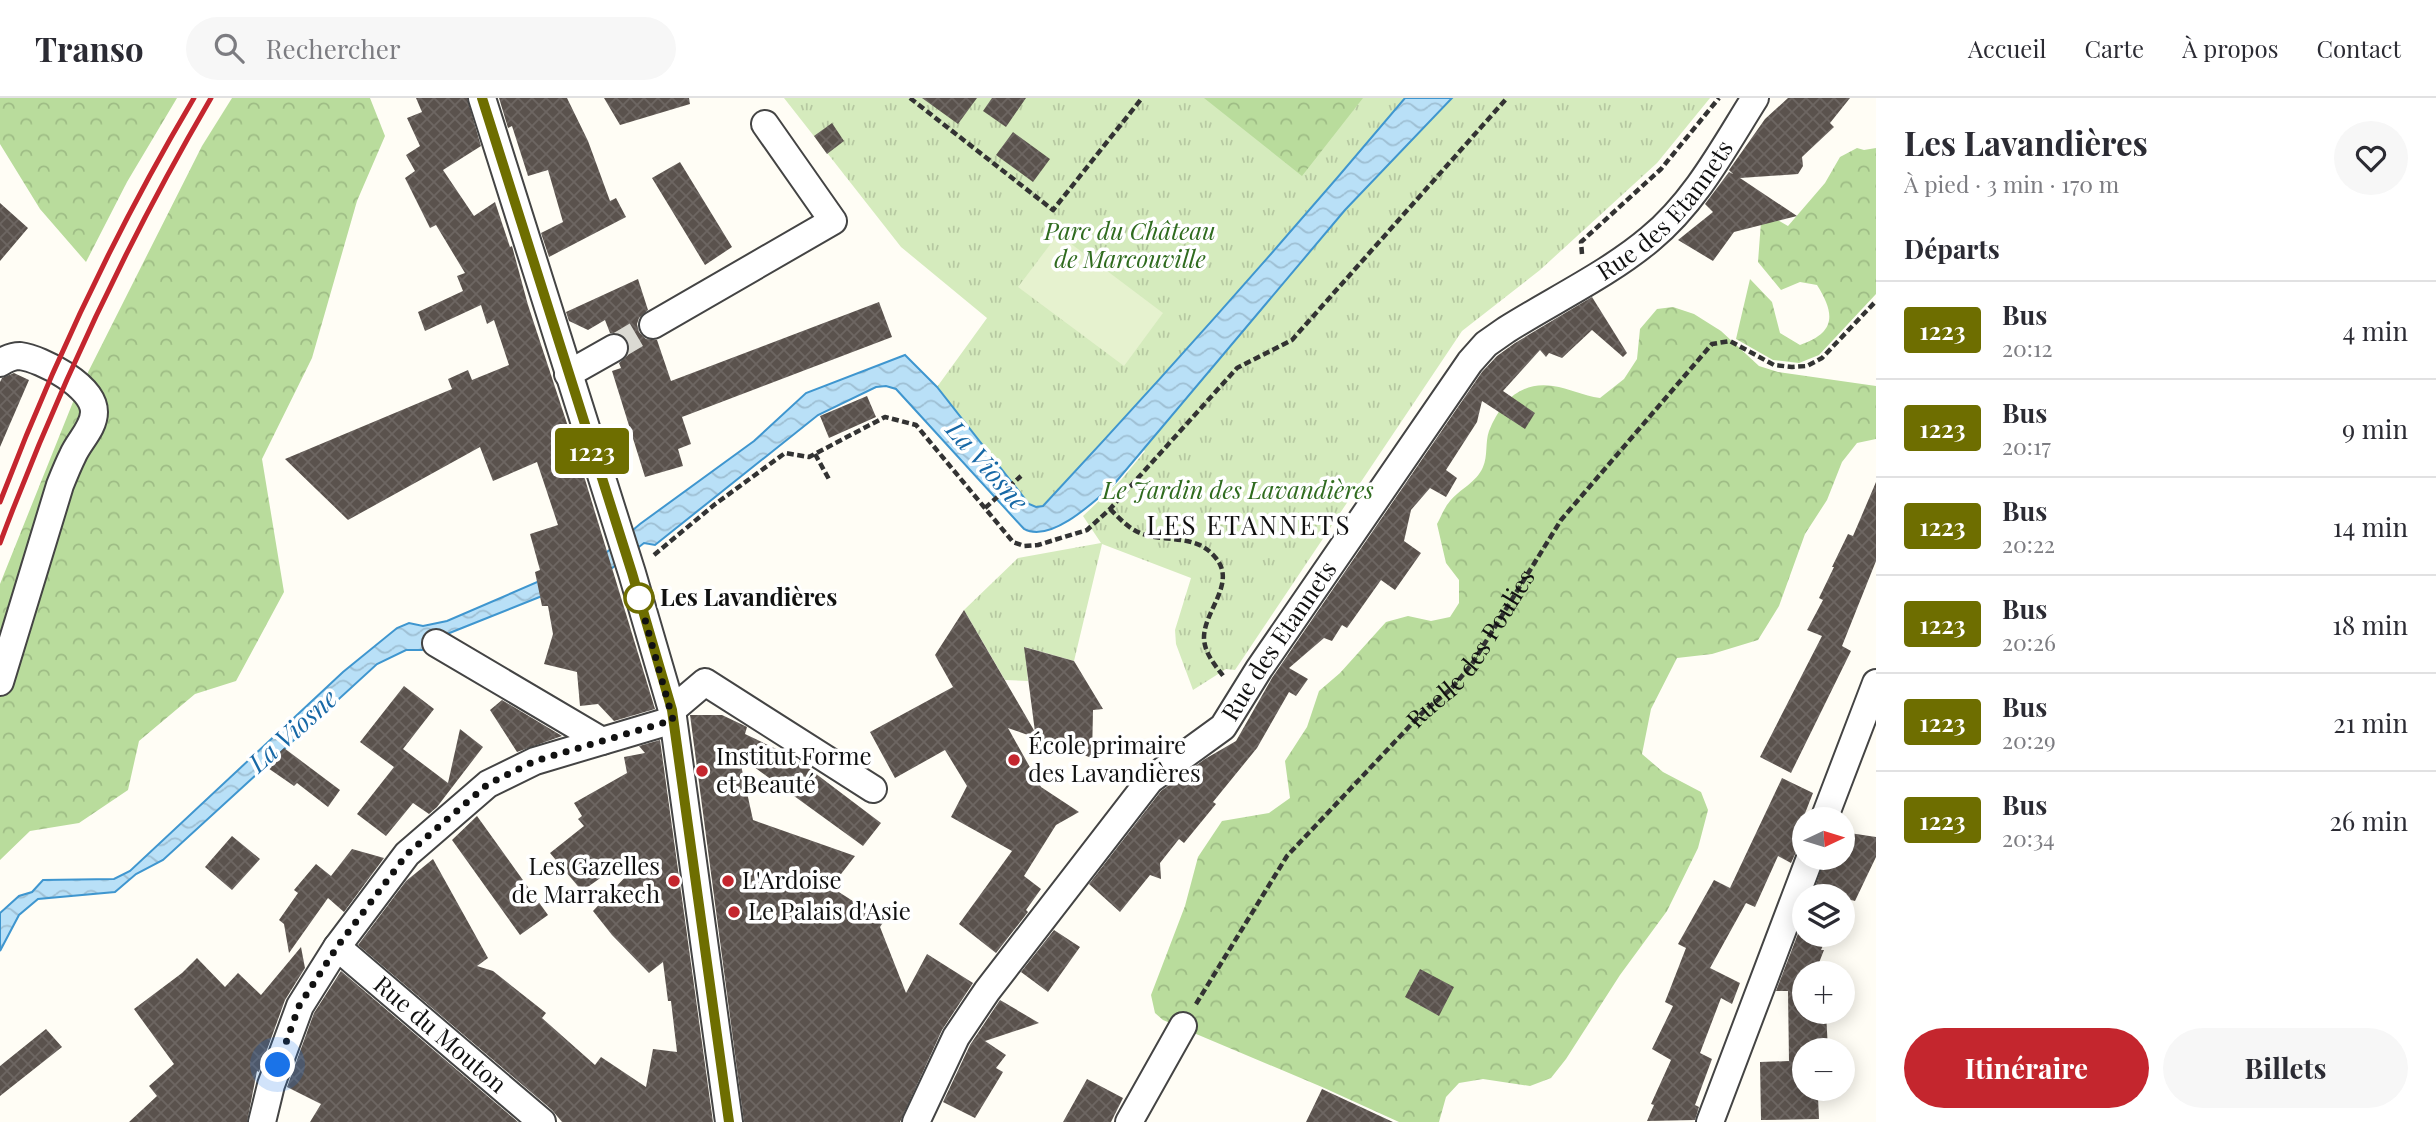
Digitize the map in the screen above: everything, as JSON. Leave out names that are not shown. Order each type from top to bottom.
[{"type":"street","points":[[482,98],[632,573],[672,715],[729,1122]]},
{"type":"street","name":"Rue des Etannets","points":[[916,1122],[956,1037],[987,991],[1150,780],[1223,727],[1259,669],[1470,362],[1486,344],[1506,330],[1630,255],[1651,239],[1679,212],[1755,98]]},
{"type":"street","points":[[653,326],[833,221],[765,124]]},
{"type":"street","points":[[568,374],[614,348]]},
{"type":"street","points":[[0,363],[18,356],[54,370],[82,387],[91,398],[94,411],[92,423],[73,454],[60,485],[0,682]]},
{"type":"street","points":[[436,643],[602,741]]},
{"type":"street","points":[[262,1122],[271,1085],[299,1006],[337,947],[407,854],[488,784],[535,761],[602,741],[672,715],[705,682],[873,789]]},
{"type":"street","points":[[1829,807],[1876,683]]},
{"type":"street","points":[[1710,1122],[1805,870]]},
{"type":"street","name":"Rue du Mouton","points":[[337,947],[542,1122]]},
{"type":"street","points":[[1129,1122],[1183,1026]]},
{"type":"path","points":[[910,98],[1053,210],[1142,98]]},
{"type":"path","points":[[632,573],[714,505],[785,453],[808,457],[885,417],[916,425],[1013,542],[1024,546],[1038,545],[1087,530],[1110,509],[1237,368],[1292,340],[1507,98]]},
{"type":"path","points":[[1585,282],[1581,242],[1661,169],[1719,98]]},
{"type":"path","name":"Ruelle des Poulies","points":[[1183,1026],[1287,856],[1423,712],[1451,690],[1472,664],[1561,520],[1712,344],[1730,341],[1774,365],[1807,366],[1822,358],[1876,302]]},
{"type":"path","points":[[815,454],[830,481]]},
{"type":"path","points":[[985,508],[1021,476]]},
{"type":"path","points":[[1110,509],[1136,532],[1152,537],[1197,542],[1217,559],[1223,584],[1206,623],[1204,637],[1210,659],[1227,680]]},
{"type":"green space","points":[[0,98],[177,98],[127,182],[86,262],[40,209],[0,144]]},
{"type":"green space","points":[[232,98],[370,98],[385,136],[357,201],[312,358],[262,459],[284,592],[236,681],[195,694],[139,741],[128,790],[79,823],[30,831],[0,860],[0,584],[73,402],[202,146]]},
{"type":"green space","points":[[784,98],[1710,98],[1657,163],[1540,270],[1462,331],[1235,670],[1226,669],[1193,690],[1176,644],[1175,630],[1191,578],[1102,544],[1074,661],[1025,647],[1028,681],[1005,680],[964,610],[1018,558],[1101,543],[1083,516],[1121,480],[1145,451],[1116,427],[1043,506],[1029,504],[937,387],[987,318],[901,247]]},
{"type":"green space","points":[[1204,98],[1363,98],[1302,176]]},
{"type":"green space","points":[[1857,148],[1876,148],[1876,294],[1819,355],[1799,363],[1773,360],[1736,339],[1750,279],[1772,302],[1780,333],[1800,345],[1826,329],[1829,314],[1817,285],[1800,282],[1781,290],[1758,262],[1761,222],[1767,214],[1788,226],[1825,183],[1840,157]]},
{"type":"green space","points":[[1058,234],[1163,313],[1124,366],[1018,287]]},
{"type":"green space","points":[[1673,307],[1694,314],[1721,331],[1759,366],[1778,372],[1876,386],[1876,439],[1857,443],[1842,462],[1827,500],[1805,534],[1779,606],[1758,640],[1712,654],[1677,658],[1651,709],[1642,754],[1663,772],[1701,792],[1708,810],[1698,848],[1667,911],[1620,975],[1566,1059],[1551,1078],[1530,1086],[1483,1079],[1459,1083],[1446,1097],[1439,1122],[1399,1122],[1163,1020],[1155,1013],[1151,995],[1185,906],[1198,857],[1222,821],[1269,813],[1290,798],[1285,761],[1307,727],[1319,691],[1340,673],[1386,622],[1408,616],[1431,621],[1450,617],[1459,603],[1459,580],[1446,563],[1437,524],[1450,501],[1480,473],[1485,463],[1489,431],[1499,411],[1521,390],[1541,385],[1600,398],[1624,379],[1637,359],[1640,329],[1657,309]]},
{"type":"water","name":"La Viosne","points":[[1405,98],[1452,98],[1345,210],[1115,483],[1060,526],[1035,532],[1024,529],[896,389],[876,387],[818,415],[655,545],[644,543],[612,568],[447,634],[422,650],[406,650],[377,664],[163,860],[136,874],[115,892],[38,899],[19,915],[0,951],[0,913],[19,896],[32,892],[43,880],[114,879],[130,871],[343,672],[397,628],[409,623],[423,626],[447,621],[607,552],[640,524],[754,441],[806,393],[905,355],[937,387],[1029,504],[1043,506],[1227,304]]},
{"type":"building","points":[[416,98],[467,98],[481,146],[443,170],[474,216],[495,202],[510,247],[512,246],[528,305],[580,463],[655,709],[614,721],[598,704],[580,706],[577,672],[544,664],[553,634],[548,606],[542,606],[535,572],[540,570],[530,534],[558,525],[537,462],[493,481],[480,447],[348,520],[285,459],[452,389],[448,379],[468,370],[472,380],[509,365],[494,320],[487,324],[481,305],[425,331],[418,312],[463,291],[457,276],[465,273],[436,225],[430,228],[405,178],[415,171],[406,155],[420,146],[407,118],[422,112]]},
{"type":"building","points":[[499,98],[567,98],[588,141],[610,201],[616,198],[626,217],[549,257],[541,233],[563,222],[548,170],[528,176],[512,126],[508,128]]},
{"type":"building","points":[[604,98],[689,98],[690,104],[620,125]]},
{"type":"building","points":[[922,98],[977,98],[958,124]]},
{"type":"building","points":[[992,98],[1026,98],[1006,127],[983,111]]},
{"type":"building","points":[[1788,98],[1850,98],[1830,123],[1834,127],[1802,157],[1803,166],[1798,174],[1740,178],[1797,216],[1734,232],[1713,261],[1678,240],[1713,212],[1705,204],[1729,172],[1733,174],[1729,170],[1765,119]]},
{"type":"building","points":[[832,123],[844,141],[827,154],[814,136]]},
{"type":"building","points":[[1013,132],[1050,159],[1033,182],[996,155]]},
{"type":"building","points":[[680,162],[732,247],[705,265],[652,178]]},
{"type":"building","points":[[0,203],[28,228],[0,261]]},
{"type":"building","points":[[638,279],[648,310],[639,318],[639,332],[646,339],[657,340],[671,381],[879,302],[892,337],[682,417],[691,444],[678,449],[683,466],[645,477],[612,371],[621,368],[619,363],[628,355],[628,341],[621,334],[610,333],[605,320],[588,330],[569,321],[566,312]]},
{"type":"building","points":[[1592,297],[1627,353],[1623,357],[1592,330],[1562,358],[1549,353],[1546,357],[1540,350],[1503,391],[1535,413],[1525,429],[1482,401],[1477,422],[1446,470],[1457,478],[1446,497],[1430,488],[1411,510],[1404,541],[1421,553],[1395,590],[1381,580],[1347,628],[1342,625],[1332,641],[1324,638],[1289,668],[1308,679],[1296,696],[1289,692],[1257,748],[1213,802],[1216,804],[1184,843],[1179,839],[1160,863],[1161,879],[1150,875],[1120,912],[1089,884],[1161,791],[1205,759],[1236,741],[1272,678],[1482,372],[1497,356],[1515,343]]},
{"type":"building","points":[[14,373],[29,380],[0,447],[0,382],[2,378]]},
{"type":"building","points":[[867,396],[876,417],[829,438],[820,416]]},
{"type":"building","points":[[1876,482],[1876,561],[1842,646],[1851,651],[1791,773],[1760,757],[1822,636],[1807,630],[1823,600],[1819,598],[1832,567],[1848,534],[1853,536]]},
{"type":"building","points":[[964,610],[1035,732],[1024,647],[1074,661],[1103,709],[1093,710],[1092,758],[1008,728],[1041,787],[1079,812],[1056,825],[1024,876],[1041,889],[1026,910],[1028,912],[996,953],[959,924],[1012,851],[951,817],[967,786],[945,750],[895,778],[870,732],[953,687],[935,655]]},
{"type":"building","points":[[404,686],[434,709],[403,749],[448,783],[460,729],[483,747],[437,807],[429,814],[413,803],[386,836],[357,814],[394,767],[360,742]]},
{"type":"building","points":[[502,700],[562,736],[517,752],[490,710]]},
{"type":"building","points":[[690,715],[722,715],[747,727],[745,734],[795,758],[881,823],[863,846],[739,756],[753,820],[855,856],[831,887],[884,921],[880,927],[906,993],[927,954],[973,983],[942,1030],[900,1122],[744,1122]]},
{"type":"building","points":[[660,740],[713,1122],[562,1122],[552,1110],[358,945],[406,881],[433,859],[488,958],[477,966],[493,971],[546,1013],[542,1018],[595,1065],[601,1057],[646,1087],[653,1049],[677,1052],[663,962],[649,973],[593,911],[631,871],[623,862],[582,891],[550,853],[584,826],[578,819],[582,816],[574,803],[627,773],[624,757],[645,753],[639,746]]},
{"type":"building","points":[[284,748],[340,790],[328,807],[297,783],[294,786],[265,766]]},
{"type":"building","points":[[1782,778],[1813,793],[1807,807],[1792,807],[1791,863],[1778,856],[1755,907],[1746,903],[1710,968],[1740,983],[1732,1004],[1721,998],[1700,1053],[1712,1059],[1695,1105],[1699,1107],[1695,1120],[1647,1121],[1654,1105],[1651,1104],[1671,1060],[1652,1049],[1673,1006],[1665,1002],[1686,948],[1678,944],[1714,880],[1730,888]]},
{"type":"building","points":[[477,816],[548,915],[520,935],[452,840]]},
{"type":"building","points":[[1855,834],[1876,837],[1876,857],[1855,901],[1855,884],[1816,884],[1821,870],[1855,870]]},
{"type":"building","points":[[232,836],[260,859],[232,890],[205,867]]},
{"type":"building","points":[[352,849],[384,858],[344,912],[328,898],[289,953],[284,924],[279,920],[298,893],[294,890],[316,864],[331,876]]},
{"type":"building","points":[[1054,930],[1080,947],[1048,992],[1021,972]]},
{"type":"building","points":[[301,947],[305,968],[285,1000],[259,1072],[257,1071],[247,1122],[129,1122],[157,1096],[149,1086],[174,1064],[134,1009],[182,973],[197,958],[225,987],[238,973],[261,995]]},
{"type":"building","points":[[1793,947],[1822,947],[1821,950],[1824,950],[1820,961],[1792,961],[1792,1024],[1827,1024],[1827,1038],[1792,1038],[1792,1101],[1818,1101],[1819,1119],[1761,1120],[1760,1062],[1789,1061],[1788,991],[1776,991]]},
{"type":"building","points":[[1420,969],[1454,987],[1439,1016],[1405,997]]},
{"type":"building","points":[[341,971],[518,1122],[310,1122],[321,1104],[287,1087],[314,1013]]},
{"type":"building","points":[[1000,1000],[1039,1023],[985,1041],[1006,1055],[996,1068],[1003,1072],[975,1118],[943,1102],[970,1045]]},
{"type":"building","points":[[46,1029],[62,1047],[0,1096],[0,1066]]},
{"type":"building","points":[[1087,1079],[1123,1098],[1111,1122],[1063,1122]]},
{"type":"building","points":[[1322,1089],[1393,1122],[1306,1122]]},
{"type":"tunnel","points":[[614,348],[653,325]]},
{"type":"railway","points":[[0,502],[42,398],[88,296],[139,196],[194,98]]},
{"type":"railway","points":[[0,543],[46,428],[96,316],[151,206],[211,98]]},
{"type":"bus line","name":"1223","points":[[482,98],[632,573],[672,710],[729,1122]]},
{"type":"place","name":"Les Lavandières","points":[[639,598]]},
{"type":"place","name":"École primaire des Lavandières","points":[[1014,760]]},
{"type":"place","name":"Institut Forme et Beauté","points":[[702,771]]},
{"type":"place","name":"Les Gazelles de Marrakech","points":[[674,881]]},
{"type":"place","name":"L'Ardoise","points":[[728,881]]},
{"type":"place","name":"Le Palais d'Asie","points":[[734,912]]},
{"type":"district","name":"LES ETANNETS","points":[[1249,526]]},
{"type":"route","points":[[278,1065],[299,1006],[337,947],[407,854],[488,784],[535,761],[673,720],[639,598]]},
{"type":"park label","name":"Parc du Château de Marcouville","points":[[1130,246]]},
{"type":"park label","name":"Le Jardin des Lavandières","points":[[1238,491]]}]
